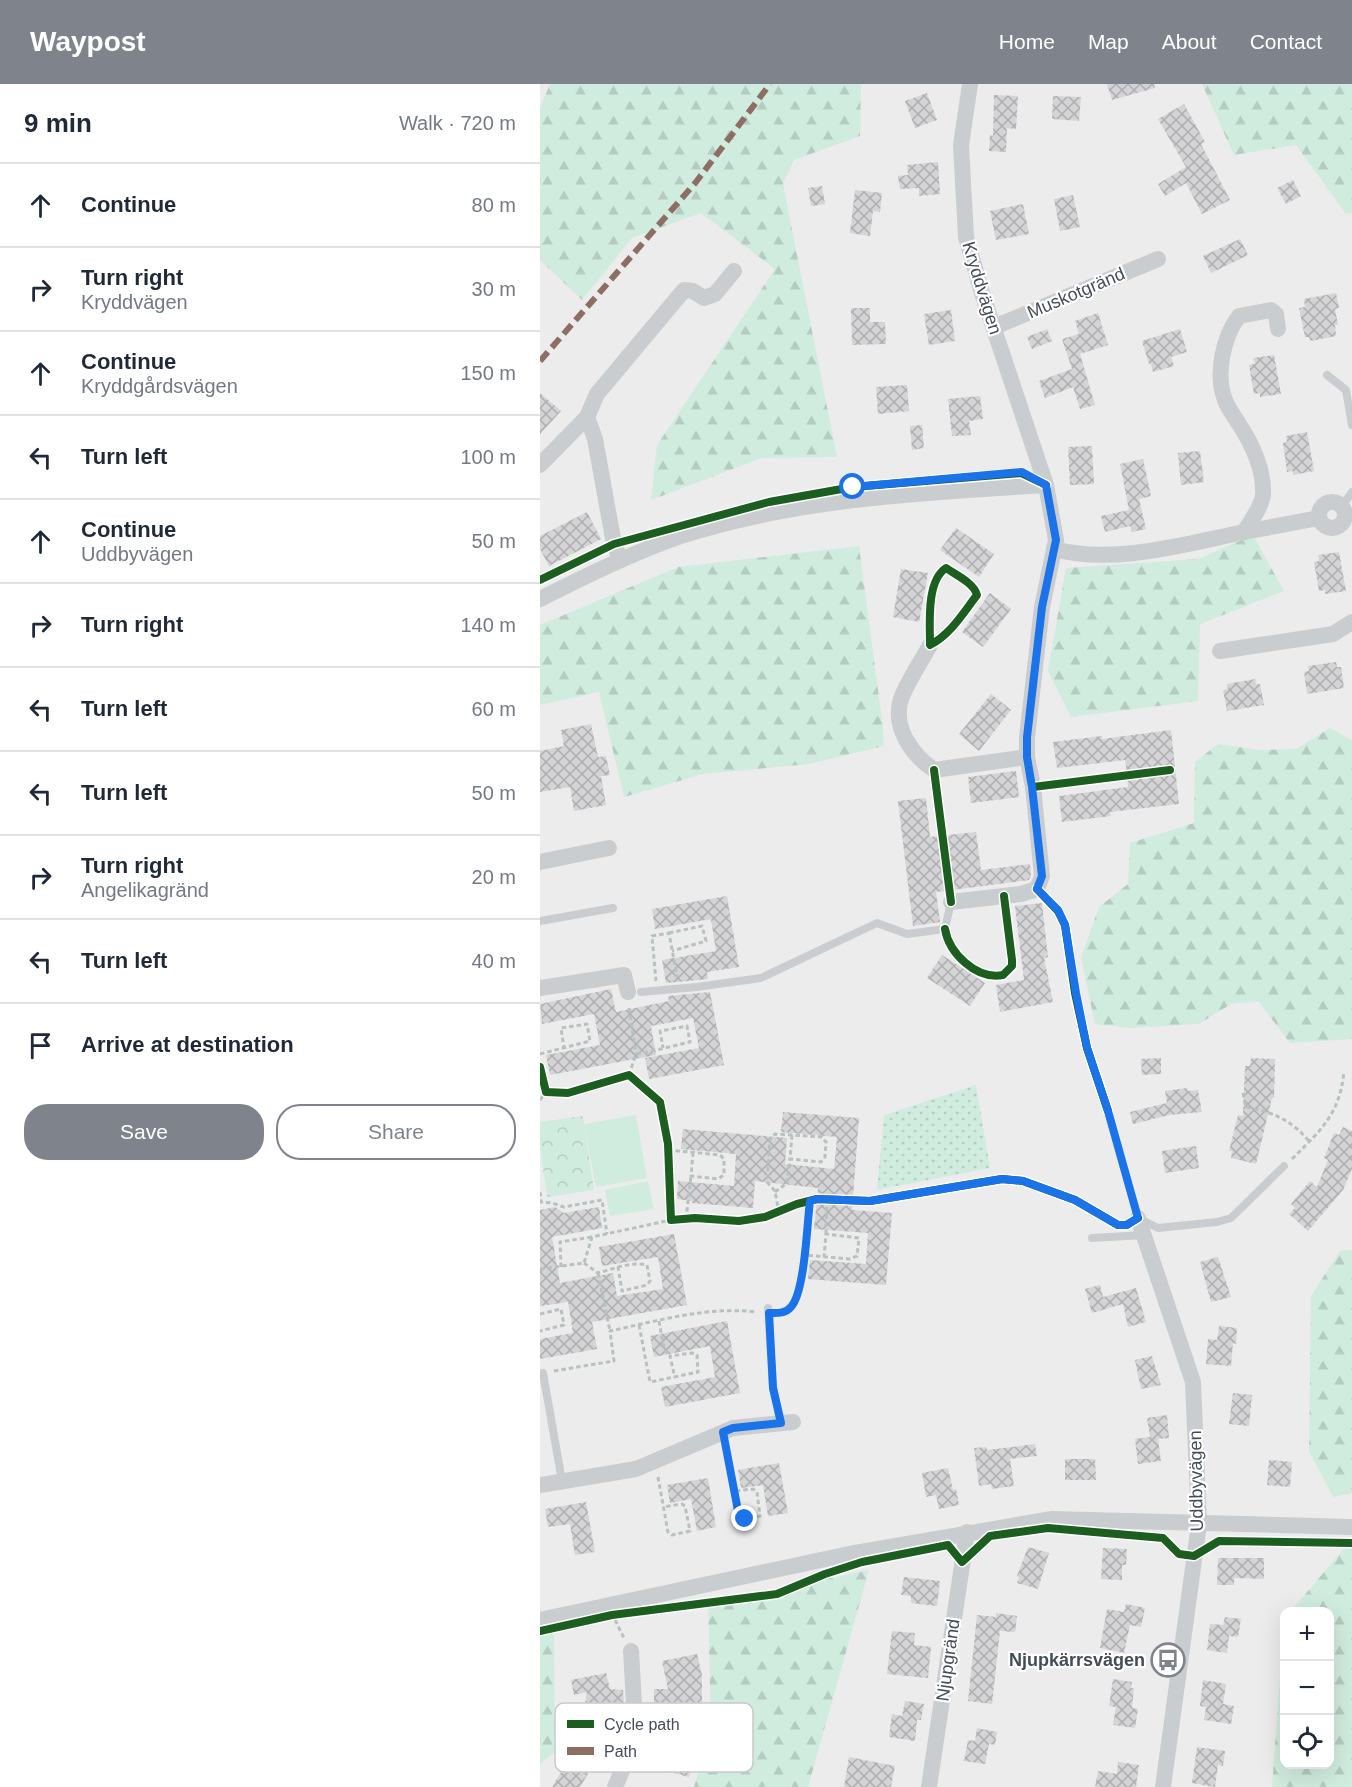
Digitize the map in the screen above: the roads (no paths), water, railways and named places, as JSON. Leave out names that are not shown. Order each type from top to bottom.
[{"type":"street","name":"Kryddvägen","points":[[951,902],[1021,894],[1037,889],[1042,876],[1027,757],[1027,737],[1042,607],[1056,540],[1046,485],[982,293],[966,237],[961,145],[970,84]]},
{"type":"street","name":"Muskotgränd","points":[[994,327],[1158,259]]},
{"type":"street","points":[[540,465],[587,417],[597,394],[684,290],[693,291],[704,298],[715,294],[734,271]]},
{"type":"street","points":[[1244,531],[1257,512],[1263,495],[1253,445],[1224,400],[1222,353],[1234,322],[1239,316],[1271,310],[1276,314],[1278,329]]},
{"type":"street","points":[[587,417],[596,439],[614,544],[620,559]]},
{"type":"street","points":[[540,599],[620,559],[682,536],[738,521],[838,502],[1046,485]]},
{"type":"street","points":[[1054,549],[1068,553],[1131,554],[1319,518],[1324,526],[1331,529],[1342,525],[1348,510]]},
{"type":"street","points":[[1220,651],[1333,634],[1352,622]]},
{"type":"street","points":[[930,645],[901,698],[900,720],[904,736],[911,749],[934,770],[1027,757]]},
{"type":"street","points":[[540,862],[609,848]]},
{"type":"street","points":[[540,988],[624,975],[634,992]]},
{"type":"street","name":"Uddbyvägen","points":[[1138,1218],[1193,1382],[1199,1524],[1163,1787]]},
{"type":"street","points":[[540,1485],[636,1469],[733,1428],[787,1423]]},
{"type":"street","points":[[540,1620],[849,1554],[1052,1519],[1352,1527]]},
{"type":"street","name":"Njupgränd","points":[[929,1787],[967,1532]]},
{"type":"street","points":[[631,1652],[634,1703]]},
{"type":"street","points":[[615,1787],[622,1772]]},
{"type":"lane","points":[[1327,375],[1346,390],[1352,425]]},
{"type":"lane","points":[[634,992],[761,978],[877,923],[907,934],[945,929],[951,902]]},
{"type":"lane","points":[[540,921],[613,908]]},
{"type":"lane","name":"Uddbyvägen","points":[[1108,1111],[1138,1218]]},
{"type":"lane","points":[[1138,1218],[1158,1228],[1217,1222],[1231,1218],[1284,1166]]},
{"type":"lane","points":[[1092,1238],[1144,1235]]},
{"type":"lane","points":[[769,1311],[773,1388],[787,1423]]},
{"type":"lane","points":[[543,1373],[562,1481]]},
{"type":"place","name":"Njupkärrsvägen","points":[[1168,1660]]}]
